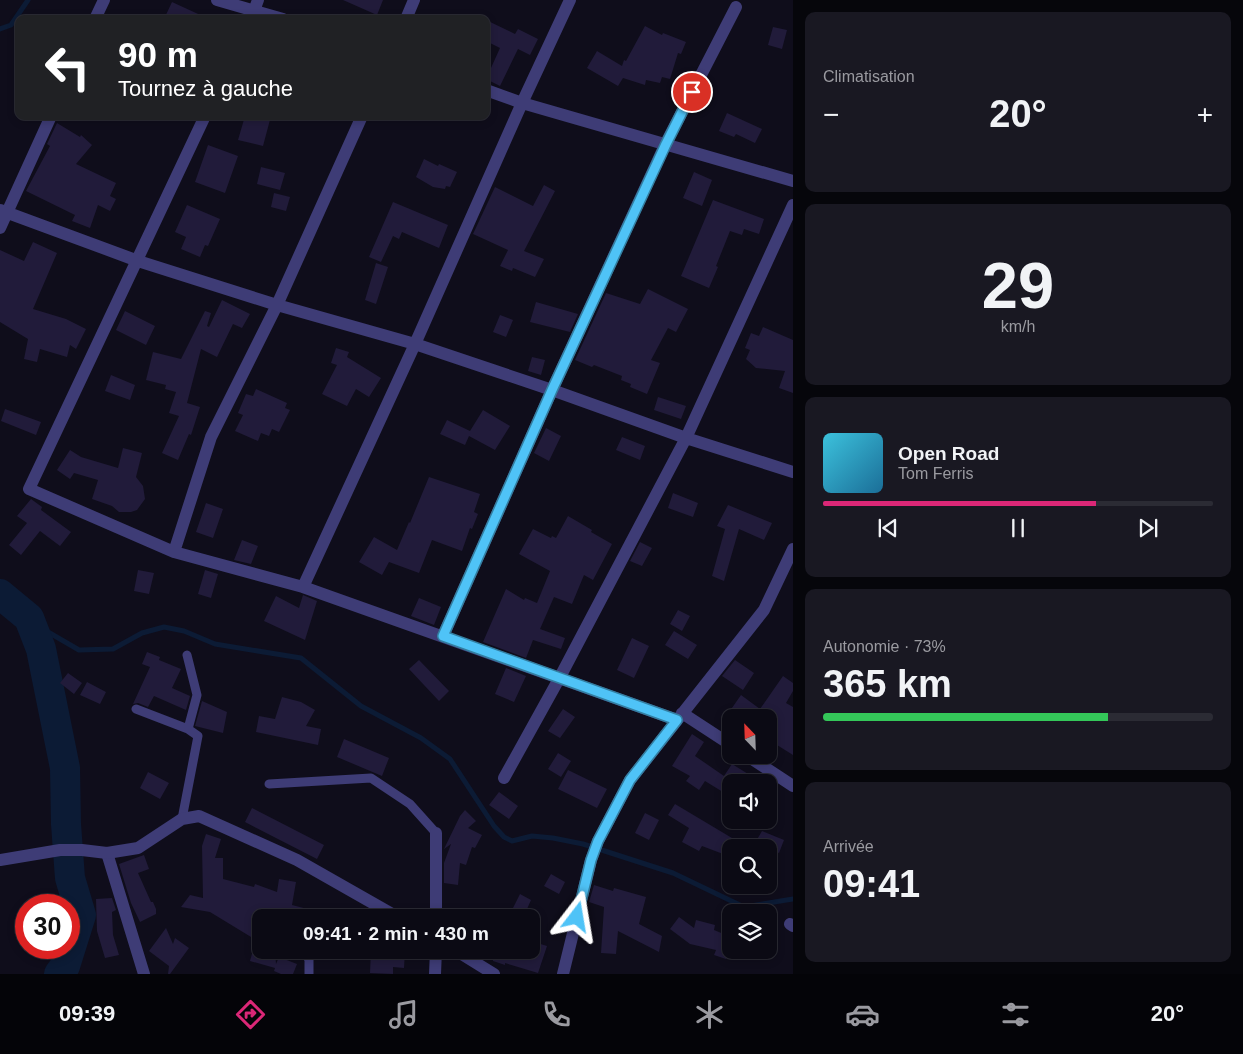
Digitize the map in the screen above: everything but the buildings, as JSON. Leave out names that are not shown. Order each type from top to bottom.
[{"type":"street","points":[[97,15],[104,0]]},
{"type":"street","points":[[218,0],[272,15]]},
{"type":"street","points":[[408,15],[414,0]]},
{"type":"street","points":[[303,587],[570,0]]},
{"type":"street","points":[[443,636],[552,390],[666,144],[736,8]]},
{"type":"street","points":[[490,91],[522,103],[793,181]]},
{"type":"street","points":[[0,228],[4,211],[49,120]]},
{"type":"street","points":[[203,120],[29,489],[174,552],[303,587],[560,677],[680,716],[722,740]]},
{"type":"street","points":[[174,552],[212,438],[277,305],[360,120]]},
{"type":"street","points":[[504,778],[560,677],[686,438],[793,205]]},
{"type":"street","points":[[4,211],[138,261],[277,305],[415,344],[686,438],[793,472]]},
{"type":"street","points":[[563,974],[591,860],[598,841],[630,780],[764,610],[793,549]]},
{"type":"street","points":[[760,764],[793,786]]},
{"type":"street","points":[[0,860],[60,850],[107,853],[138,848],[182,819],[199,816],[297,860],[383,909]]},
{"type":"street","points":[[436,833],[436,909]]},
{"type":"street","points":[[107,853],[144,974]]},
{"type":"street","points":[[435,974],[436,959]]},
{"type":"street","points":[[470,959],[494,974]]},
{"type":"lane","points":[[187,655],[197,695],[188,729]]},
{"type":"lane","points":[[136,709],[188,729],[198,736],[182,819]]},
{"type":"lane","points":[[269,784],[371,778],[410,804],[436,833]]},
{"type":"lane","points":[[308,959],[310,974]]},
{"type":"waterway","points":[[18,15],[28,0]]},
{"type":"waterway","points":[[0,29],[11,25],[15,19]]},
{"type":"waterway","points":[[0,594],[29,618],[41,649],[65,768],[66,824],[70,878],[81,915],[65,966],[59,974]]},
{"type":"waterway","points":[[29,618],[48,632],[79,650],[113,649],[142,633],[164,627],[184,631],[215,644],[301,658],[361,706],[421,738],[450,759],[494,826],[504,837],[512,841],[532,836],[583,844],[673,873],[744,907],[793,899]]},
{"type":"route","points":[[577,917],[591,860],[598,841],[630,780],[677,720],[443,636],[552,390],[692,92]]}]
